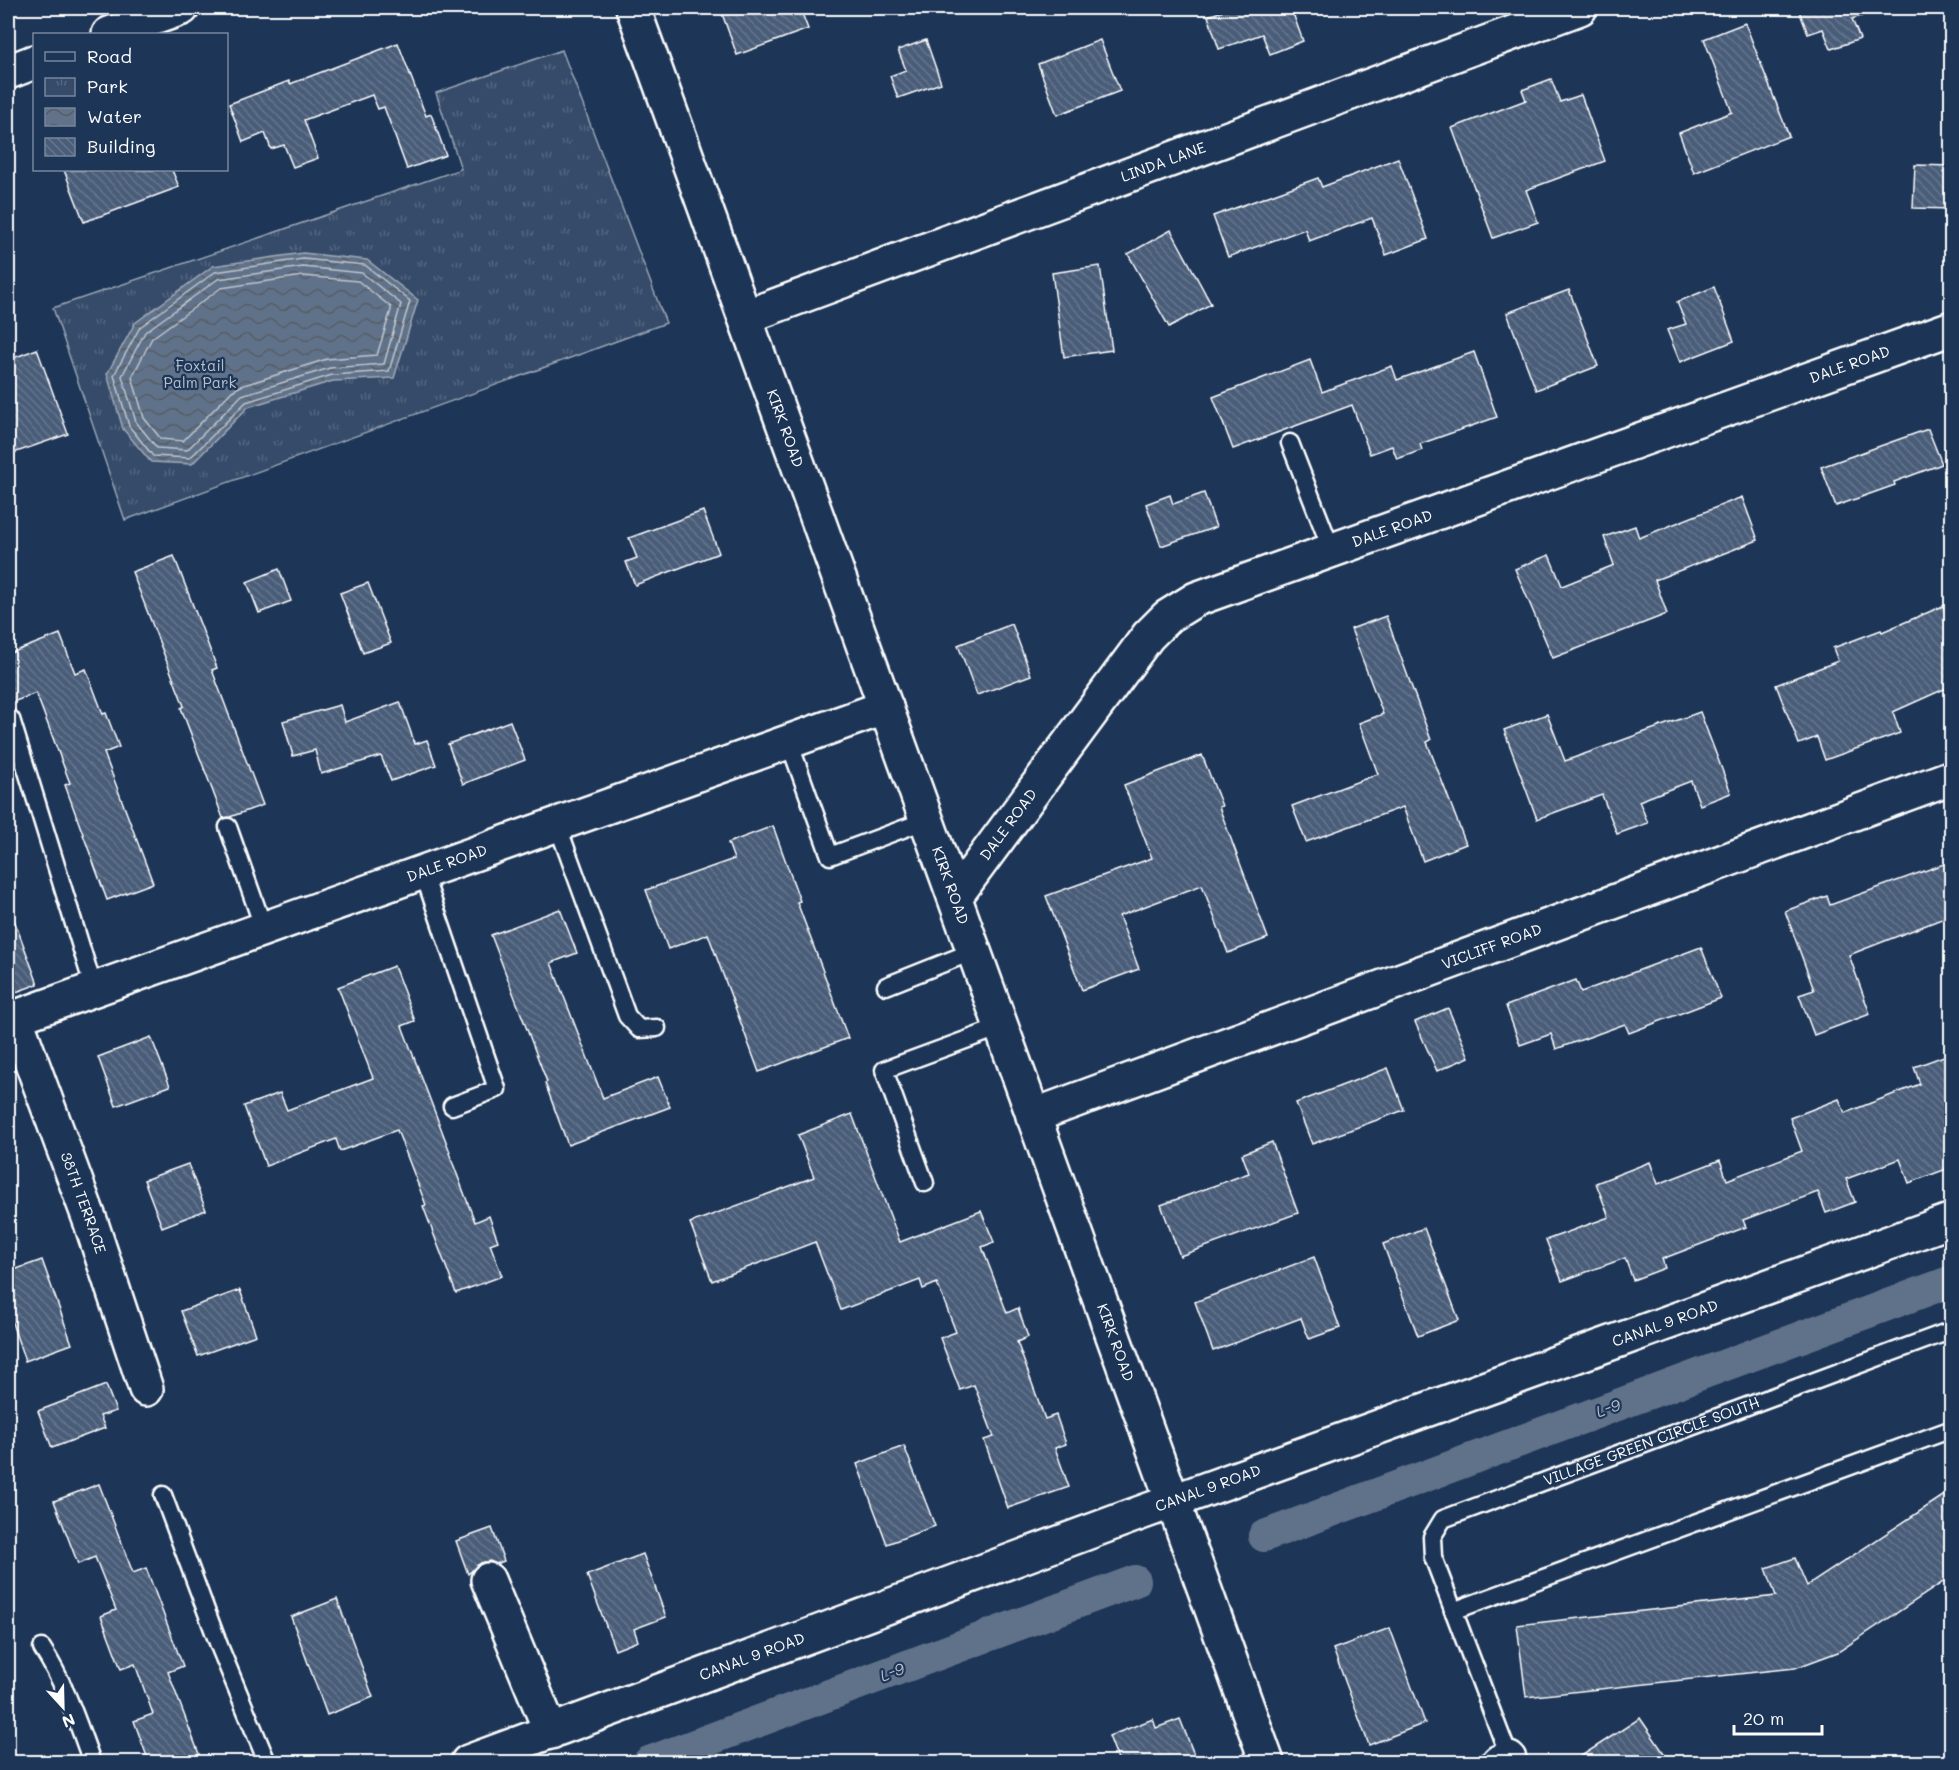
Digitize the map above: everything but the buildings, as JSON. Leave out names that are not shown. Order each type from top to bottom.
[{"type":"street","points":[[112,33],[182,8]]},
{"type":"street","name":"KIRK ROAD","points":[[633,8],[1268,1762]]},
{"type":"street","name":"LINDA LANE","points":[[745,317],[1580,8]]},
{"type":"street","points":[[8,72],[33,62]]},
{"type":"street","name":"DALE ROAD","points":[[955,897],[1148,636],[1167,617],[1196,599],[1952,327]]},
{"type":"street","name":"DALE ROAD","points":[[11,1018],[886,707]]},
{"type":"street","name":"VICLIFF ROAD","points":[[1033,1116],[1952,777]]},
{"type":"street","name":"38TH TERRACE","points":[[11,1018],[91,1224],[146,1389]]},
{"type":"street","name":"CANAL 9 ROAD","points":[[468,1762],[1173,1501],[1952,1220]]},
{"type":"street","points":[[488,1580],[550,1732]]},
{"type":"lane","points":[[1290,443],[1332,551]]},
{"type":"lane","points":[[10,719],[94,988]]},
{"type":"lane","points":[[789,741],[830,856],[927,820]]},
{"type":"lane","points":[[557,824],[627,1017],[639,1029],[657,1028]]},
{"type":"lane","points":[[228,827],[264,928]]},
{"type":"lane","points":[[423,872],[497,1089],[452,1106]]},
{"type":"lane","points":[[886,986],[974,951]]},
{"type":"lane","points":[[925,1182],[884,1070],[1001,1027]]},
{"type":"lane","name":"VILLAGE GREEN CIRCLE SOUTH","points":[[1506,1761],[1432,1557],[1432,1537],[1443,1520],[1952,1330]]},
{"type":"lane","points":[[1453,1611],[1952,1429]]},
{"type":"lane","points":[[163,1495],[220,1648],[267,1762]]},
{"type":"lane","points":[[42,1648],[53,1665],[71,1706],[92,1762]]},
{"type":"green space","name":"Foxtail Palm Park","points":[[562,50],[666,323],[125,520],[53,308],[461,169],[436,93]]},
{"type":"water","points":[[303,253],[367,260],[418,300],[394,378],[333,381],[248,407],[192,464],[151,462],[123,429],[107,374],[135,323],[213,266]]},
{"type":"waterway","name":"L-9","points":[[1264,1536],[1952,1281]]},
{"type":"waterway","name":"L-9","points":[[649,1762],[1135,1581]]}]
